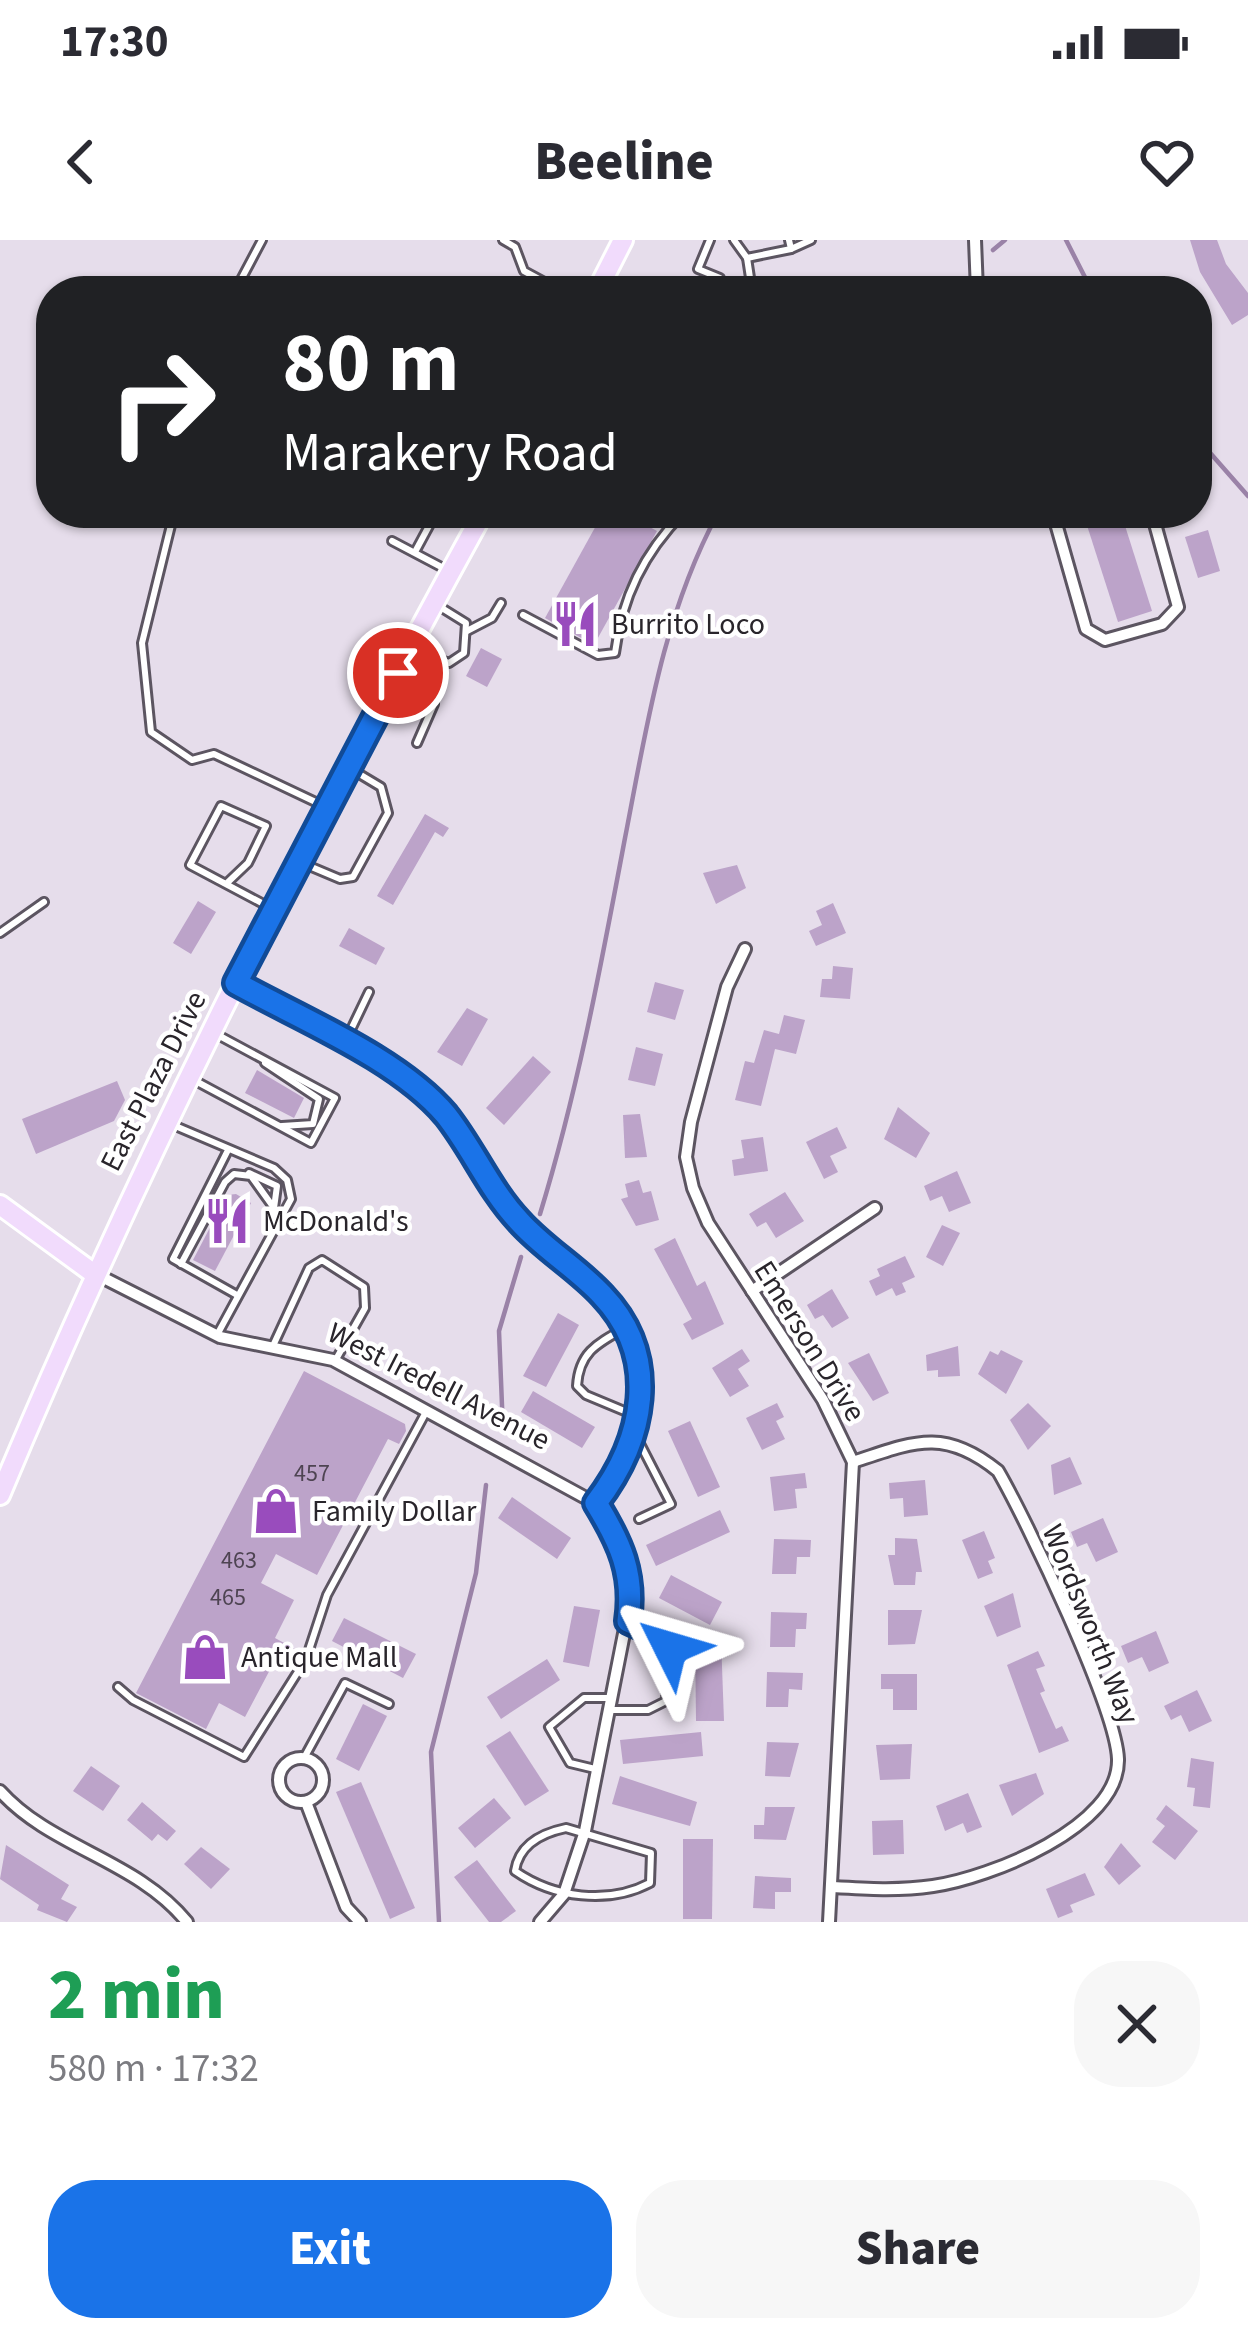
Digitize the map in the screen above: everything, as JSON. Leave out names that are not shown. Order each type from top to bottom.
[{"type":"main road","points":[[605,276],[623,240]]},
{"type":"main road","name":"East Plaza Drive","points":[[0,1495],[93,1273],[164,1121],[474,528]]},
{"type":"main road","name":"West Iredell Avenue","points":[[0,1205],[93,1273]]},
{"type":"street","points":[[976,240],[977,276]]},
{"type":"street","points":[[1057,528],[1086,629],[1106,640],[1162,624],[1178,607],[1156,528]]},
{"type":"street","name":"Emerson Drive","points":[[746,949],[706,1060],[686,1157],[708,1223],[823,1400],[853,1462],[830,1922]]},
{"type":"street","points":[[236,983],[401,1075],[446,1115],[499,1199],[603,1296],[626,1328],[643,1377],[636,1436],[596,1503],[622,1545],[632,1593],[628,1621],[584,1832],[564,1894],[540,1922]]},
{"type":"street","points":[[752,1291],[875,1208]]},
{"type":"street","name":"West Iredell Avenue","points":[[93,1273],[217,1335],[334,1360],[596,1503]]},
{"type":"street","name":"Wordsworth Way","points":[[832,1887],[890,1890],[939,1885],[1053,1844],[1106,1802],[1118,1756],[1098,1694],[998,1471],[974,1451],[943,1441],[918,1442],[853,1462]]},
{"type":"street","points":[[306,1802],[323,1783],[319,1767],[304,1758],[287,1762],[278,1777],[283,1794],[306,1802],[346,1907],[360,1922]]},
{"type":"street","points":[[0,1791],[66,1837],[144,1880],[187,1922]]},
{"type":"lane","points":[[243,276],[262,240]]},
{"type":"lane","points":[[503,240],[515,247],[524,271],[533,276]]},
{"type":"lane","points":[[710,240],[698,269],[715,276]]},
{"type":"lane","points":[[734,240],[747,258],[750,276]]},
{"type":"lane","points":[[747,258],[790,245],[803,248],[811,240]]},
{"type":"lane","points":[[170,528],[142,643],[151,732],[192,760],[214,754],[327,808]]},
{"type":"lane","points":[[414,552],[428,528]]},
{"type":"lane","points":[[523,614],[598,655],[615,653],[632,584],[668,528]]},
{"type":"lane","points":[[392,541],[451,572]]},
{"type":"lane","points":[[411,648],[449,663],[464,653],[466,623],[434,603]]},
{"type":"lane","points":[[467,631],[485,622],[501,603]]},
{"type":"lane","points":[[398,673],[434,704],[417,743]]},
{"type":"lane","points":[[299,862],[340,879],[353,877],[361,867],[388,813],[389,800],[381,787],[348,768]]},
{"type":"lane","points":[[226,884],[248,863],[266,826],[228,805],[220,806],[190,865],[274,910]]},
{"type":"lane","points":[[0,933],[44,902]]},
{"type":"lane","points":[[345,1044],[369,992]]},
{"type":"lane","points":[[187,1077],[311,1143],[335,1098],[211,1031]]},
{"type":"lane","points":[[259,1057],[319,1099],[313,1124],[278,1125]]},
{"type":"lane","points":[[164,1121],[227,1152],[274,1168],[287,1180],[291,1198],[217,1335]]},
{"type":"lane","points":[[227,1152],[173,1259],[237,1295]]},
{"type":"lane","points":[[181,1264],[224,1182],[244,1173],[277,1186],[275,1227]]},
{"type":"lane","points":[[244,1173],[274,1208]]},
{"type":"lane","points":[[272,1348],[309,1268],[322,1260],[364,1287],[365,1308],[334,1360]]},
{"type":"lane","points":[[626,1328],[591,1346],[578,1370],[578,1386],[586,1395],[638,1417]]},
{"type":"lane","points":[[118,1687],[133,1700],[244,1757],[297,1676],[327,1594],[428,1410]]},
{"type":"lane","points":[[636,1436],[670,1504],[639,1519]]},
{"type":"lane","points":[[595,1769],[570,1763],[548,1727],[584,1698],[648,1710],[666,1701],[668,1642],[628,1621]]},
{"type":"lane","points":[[304,1758],[345,1683],[388,1704]]},
{"type":"lane","points":[[584,1832],[651,1853],[650,1883],[593,1897],[564,1894],[515,1871],[517,1861],[545,1833],[584,1832]]},
{"type":"building","points":[[1190,240],[1217,240],[1226,264],[1248,293],[1248,315],[1232,325],[1212,292],[1212,276],[1200,272]]},
{"type":"building","points":[[595,528],[657,531],[594,645],[545,618]]},
{"type":"building","points":[[1088,528],[1126,528],[1152,611],[1118,622]]},
{"type":"building","points":[[1208,530],[1220,571],[1198,578],[1185,537]]},
{"type":"building","points":[[481,648],[502,659],[487,687],[466,676]]},
{"type":"building","points":[[425,814],[449,828],[443,837],[435,832],[393,905],[377,896]]},
{"type":"building","points":[[737,865],[746,888],[716,904],[703,873]]},
{"type":"building","points":[[198,901],[216,912],[191,954],[173,943]]},
{"type":"building","points":[[833,903],[846,933],[816,946],[809,931],[822,925],[816,911]]},
{"type":"building","points":[[349,928],[385,948],[376,965],[339,946]]},
{"type":"building","points":[[833,966],[853,968],[850,999],[820,997],[822,979],[832,979]]},
{"type":"building","points":[[655,982],[684,990],[675,1020],[647,1012]]},
{"type":"building","points":[[467,1008],[488,1019],[462,1066],[437,1052]]},
{"type":"building","points":[[784,1015],[805,1020],[796,1054],[775,1049],[761,1106],[735,1100],[745,1061],[754,1063],[764,1030],[779,1034]]},
{"type":"building","points":[[636,1047],[663,1054],[655,1086],[628,1080]]},
{"type":"building","points":[[533,1056],[551,1072],[504,1125],[486,1108]]},
{"type":"building","points":[[257,1070],[304,1098],[294,1118],[245,1093]]},
{"type":"building","points":[[117,1081],[125,1100],[114,1121],[36,1154],[22,1119]]},
{"type":"building","points":[[898,1107],[930,1133],[916,1158],[884,1139]]},
{"type":"building","points":[[640,1114],[647,1157],[625,1158],[623,1115]]},
{"type":"building","points":[[837,1127],[847,1148],[830,1156],[838,1172],[824,1179],[806,1142]]},
{"type":"building","points":[[763,1137],[768,1171],[734,1176],[732,1160],[744,1158],[741,1140]]},
{"type":"building","points":[[957,1171],[971,1203],[949,1212],[942,1196],[930,1201],[924,1186]]},
{"type":"building","points":[[639,1180],[643,1193],[651,1191],[659,1220],[636,1226],[621,1199],[628,1197],[625,1184]]},
{"type":"building","points":[[785,1192],[804,1221],[776,1238],[766,1222],[757,1227],[749,1214]]},
{"type":"building","points":[[236,1194],[251,1203],[215,1271],[193,1260],[227,1195]]},
{"type":"building","points":[[942,1225],[960,1233],[943,1266],[926,1257]]},
{"type":"building","points":[[675,1238],[697,1286],[705,1281],[724,1324],[692,1340],[683,1324],[692,1319],[654,1249]]},
{"type":"building","points":[[905,1256],[915,1277],[902,1283],[906,1292],[896,1296],[892,1288],[876,1296],[869,1281],[880,1276],[877,1269]]},
{"type":"building","points":[[832,1289],[849,1318],[832,1328],[823,1315],[815,1319],[807,1305]]},
{"type":"building","points":[[558,1313],[579,1325],[546,1387],[523,1376]]},
{"type":"building","points":[[958,1346],[960,1376],[938,1377],[938,1370],[927,1371],[926,1355]]},
{"type":"building","points":[[742,1349],[750,1361],[738,1369],[749,1386],[730,1397],[712,1368]]},
{"type":"building","points":[[1001,1350],[1023,1361],[1006,1394],[978,1374],[990,1351],[998,1355]]},
{"type":"building","points":[[869,1353],[889,1393],[873,1401],[848,1363]]},
{"type":"building","points":[[304,1371],[405,1424],[406,1431],[399,1444],[388,1439],[317,1575],[276,1554],[261,1583],[294,1600],[275,1638],[297,1650],[289,1667],[273,1664],[245,1717],[219,1703],[206,1729],[136,1693]]},
{"type":"building","points":[[533,1391],[595,1427],[582,1448],[521,1412]]},
{"type":"building","points":[[777,1403],[784,1417],[776,1421],[785,1439],[762,1450],[746,1418]]},
{"type":"building","points":[[1028,1403],[1051,1426],[1028,1450],[1010,1420]]},
{"type":"building","points":[[690,1421],[720,1487],[698,1497],[668,1431]]},
{"type":"building","points":[[1070,1457],[1082,1484],[1054,1495],[1051,1465]]},
{"type":"building","points":[[805,1473],[807,1488],[795,1489],[797,1508],[774,1511],[770,1477]]},
{"type":"building","points":[[925,1480],[928,1515],[904,1517],[903,1498],[890,1499],[889,1483]]},
{"type":"building","points":[[512,1497],[571,1538],[557,1559],[498,1518]]},
{"type":"building","points":[[720,1510],[730,1532],[656,1566],[646,1545]]},
{"type":"building","points":[[1103,1518],[1118,1552],[1096,1562],[1087,1543],[1077,1547],[1071,1532]]},
{"type":"building","points":[[984,1531],[995,1558],[988,1561],[993,1573],[978,1579],[962,1540]]},
{"type":"building","points":[[895,1538],[917,1539],[922,1572],[916,1572],[915,1585],[894,1585],[888,1555],[895,1555]]},
{"type":"building","points":[[774,1539],[811,1540],[810,1557],[797,1557],[796,1574],[772,1574]]},
{"type":"building","points":[[671,1575],[722,1602],[710,1625],[659,1598]]},
{"type":"building","points":[[1013,1593],[1021,1627],[997,1637],[984,1606]]},
{"type":"building","points":[[574,1606],[600,1610],[589,1667],[563,1662]]},
{"type":"building","points":[[888,1610],[922,1610],[915,1644],[888,1645]]},
{"type":"building","points":[[771,1612],[807,1613],[806,1629],[796,1629],[795,1647],[770,1647]]},
{"type":"building","points":[[344,1618],[416,1654],[403,1678],[332,1641]]},
{"type":"building","points":[[1156,1631],[1169,1663],[1149,1672],[1142,1657],[1128,1663],[1121,1646]]},
{"type":"building","points":[[695,1639],[721,1639],[724,1721],[696,1721]]},
{"type":"building","points":[[1038,1651],[1045,1666],[1036,1669],[1045,1691],[1040,1693],[1056,1729],[1062,1726],[1069,1741],[1039,1753],[1007,1665]]},
{"type":"building","points":[[547,1659],[560,1680],[501,1719],[487,1697]]},
{"type":"building","points":[[767,1672],[803,1673],[802,1690],[789,1689],[788,1707],[766,1707]]},
{"type":"building","points":[[881,1674],[917,1674],[917,1710],[893,1710],[893,1689],[881,1689]]},
{"type":"building","points":[[1197,1690],[1212,1721],[1189,1732],[1181,1715],[1171,1720],[1164,1706]]},
{"type":"building","points":[[363,1704],[387,1716],[359,1771],[336,1759]]},
{"type":"building","points":[[510,1731],[549,1791],[525,1806],[486,1746]]},
{"type":"building","points":[[701,1732],[703,1756],[623,1764],[620,1740]]},
{"type":"building","points":[[767,1742],[799,1743],[790,1777],[765,1776]]},
{"type":"building","points":[[912,1744],[910,1779],[880,1780],[876,1745]]},
{"type":"building","points":[[1191,1758],[1214,1762],[1210,1808],[1193,1806],[1195,1788],[1187,1787]]},
{"type":"building","points":[[91,1766],[120,1786],[103,1811],[73,1791]]},
{"type":"building","points":[[1036,1773],[1044,1794],[1012,1816],[999,1785]]},
{"type":"building","points":[[620,1776],[697,1802],[690,1826],[612,1804]]},
{"type":"building","points":[[361,1782],[415,1908],[390,1919],[336,1792]]},
{"type":"building","points":[[968,1793],[982,1827],[967,1833],[963,1823],[945,1831],[936,1806]]},
{"type":"building","points":[[494,1798],[511,1818],[475,1848],[458,1828]]},
{"type":"building","points":[[142,1802],[176,1831],[167,1841],[158,1834],[152,1841],[127,1820]]},
{"type":"building","points":[[1166,1805],[1198,1831],[1175,1860],[1152,1842],[1165,1826],[1156,1819]]},
{"type":"building","points":[[765,1807],[795,1807],[786,1840],[754,1839],[754,1825],[764,1825]]},
{"type":"building","points":[[903,1820],[904,1854],[873,1855],[872,1821]]},
{"type":"building","points":[[683,1839],[713,1839],[712,1919],[683,1919]]},
{"type":"building","points":[[1121,1843],[1141,1866],[1119,1885],[1104,1867]]},
{"type":"building","points":[[6,1845],[69,1885],[61,1899],[77,1907],[67,1922],[37,1910],[39,1905],[0,1879]]},
{"type":"building","points":[[201,1847],[230,1869],[211,1889],[184,1864]]},
{"type":"building","points":[[477,1860],[516,1911],[501,1922],[489,1922],[454,1877]]},
{"type":"building","points":[[1085,1873],[1095,1895],[1070,1905],[1073,1912],[1058,1918],[1046,1889]]},
{"type":"building","points":[[755,1876],[791,1878],[791,1892],[775,1892],[775,1909],[753,1908]]},
{"type":"waterway","points":[[993,250],[1005,240]]},
{"type":"waterway","points":[[1066,240],[1084,276]]},
{"type":"waterway","points":[[1212,455],[1248,496]]},
{"type":"waterway","points":[[540,1214],[588,1027],[659,671],[683,591],[711,528]]},
{"type":"waterway","points":[[503,1430],[499,1331],[521,1257]]},
{"type":"waterway","points":[[439,1922],[431,1752],[476,1573],[486,1485]]},
{"type":"place","name":"Burrito Loco","points":[[575,624]]},
{"type":"place","name":"McDonald's","points":[[227,1221]]},
{"type":"place","name":"Family Dollar","points":[[276,1511]]},
{"type":"place","name":"Antique Mall","points":[[205,1657]]},
{"type":"route","points":[[398,673],[236,983],[401,1075],[446,1115],[499,1199],[532,1235],[603,1296],[626,1328],[643,1377],[636,1436],[617,1475],[596,1503],[622,1545],[632,1593],[628,1621],[665,1638],[670,1648]]}]
